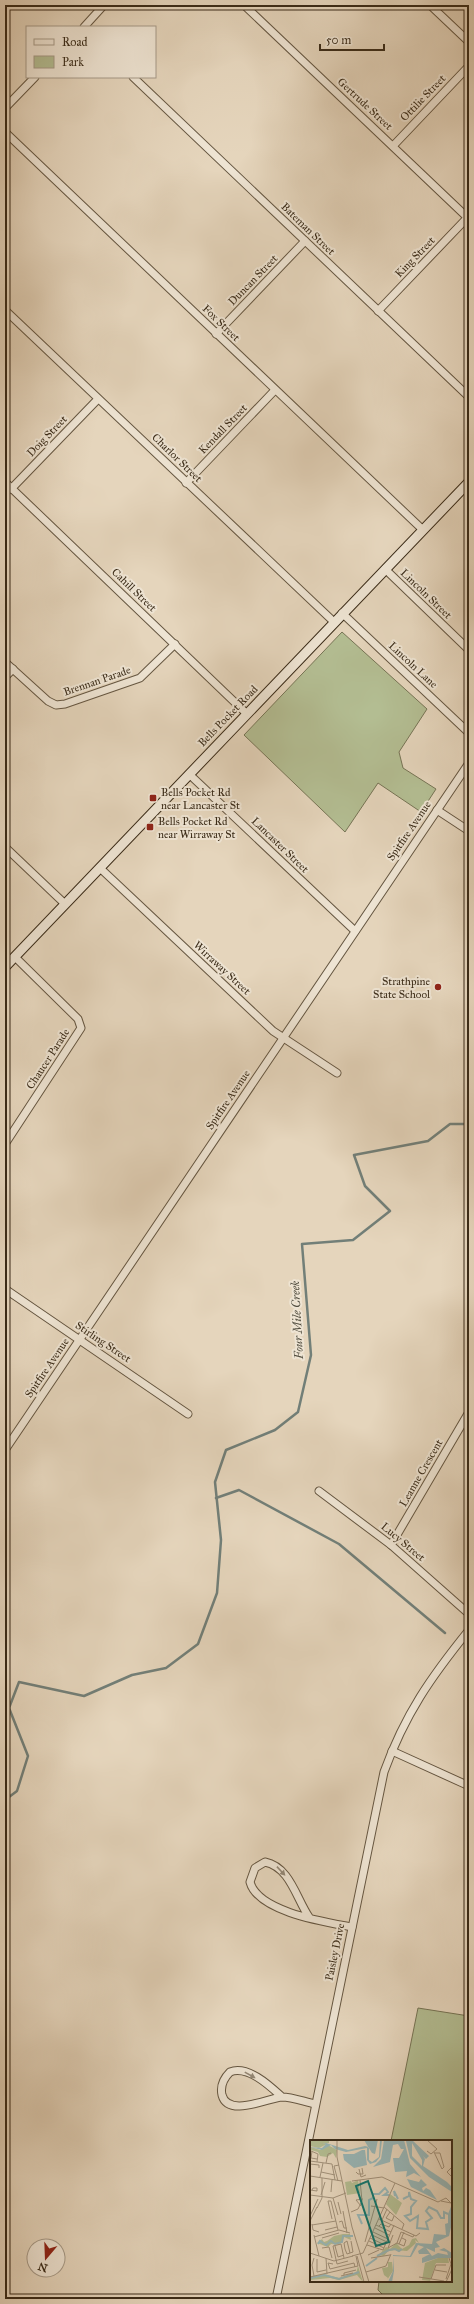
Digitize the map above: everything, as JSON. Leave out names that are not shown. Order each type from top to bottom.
[{"type":"main road","name":"Bells Pocket Road","points":[[5,967],[342,613],[469,482]]},
{"type":"street","points":[[85,26],[104,5]]},
{"type":"street","name":"Gertrude Street","points":[[244,5],[468,218]]},
{"type":"street","points":[[430,5],[469,42]]},
{"type":"street","name":"Ottilie Street","points":[[393,146],[469,66]]},
{"type":"street","points":[[5,108],[34,78]]},
{"type":"street","name":"Bateman Street","points":[[134,78],[469,397]]},
{"type":"street","name":"Fox Street","points":[[5,132],[423,530]]},
{"type":"street","name":"King Street","points":[[378,311],[468,218]]},
{"type":"street","name":"Duncan Street","points":[[216,334],[305,242]]},
{"type":"street","name":"Charlor Street","points":[[5,310],[334,622]]},
{"type":"street","name":"Kendall Street","points":[[186,482],[275,390]]},
{"type":"street","name":"Doig Street","points":[[11,488],[98,399]]},
{"type":"street","name":"Cahill Street","points":[[5,482],[247,714]]},
{"type":"street","name":"Lincoln Street","points":[[385,569],[469,650]]},
{"type":"street","name":"Lincoln Lane","points":[[342,613],[469,733]]},
{"type":"street","name":"Brennan Parade","points":[[5,662],[48,701],[56,705],[65,704],[140,678],[175,644]]},
{"type":"street","points":[[5,677],[13,669]]},
{"type":"street","name":"Spitfire Avenue","points":[[5,1450],[469,762]]},
{"type":"street","name":"Lancaster Street","points":[[189,774],[355,931]]},
{"type":"street","points":[[437,810],[469,831]]},
{"type":"street","points":[[5,847],[65,904]]},
{"type":"street","name":"Wirraway Street","points":[[100,868],[283,1039],[337,1073]]},
{"type":"street","name":"Chaucer Parade","points":[[5,1144],[82,1028],[78,1019],[15,957]]},
{"type":"street","name":"Stirling Street","points":[[5,1289],[188,1414]]},
{"type":"street","name":"Leanne Crescent","points":[[391,1545],[469,1412]]},
{"type":"street","name":"Lucy Street","points":[[319,1491],[391,1545],[469,1614]]},
{"type":"street","name":"Paisley Drive","points":[[276,2299],[379,1795],[392,1751],[418,1698],[469,1630]]},
{"type":"street","points":[[392,1751],[469,1786]]},
{"type":"street","points":[[309,1917],[290,1882],[279,1866],[265,1862],[255,1868],[250,1882],[257,1896],[273,1905],[309,1917],[352,1927]]},
{"type":"street","points":[[282,2097],[256,2078],[240,2070],[230,2072],[223,2082],[222,2094],[224,2099],[232,2105],[245,2105],[282,2097],[316,2104]]},
{"type":"green space","points":[[342,632],[427,709],[399,752],[403,768],[436,789],[421,812],[378,783],[345,832],[244,735]]},
{"type":"green space","points":[[418,2008],[469,2016],[469,2299],[385,2297],[378,2290],[379,2282],[452,2282],[452,2140],[391,2140]]},
{"type":"waterway","name":"Four Mile Creek","points":[[5,1800],[17,1791],[28,1756],[9,1708],[19,1682],[84,1696],[132,1675],[166,1668],[198,1644],[217,1593],[221,1540],[215,1482],[226,1450],[275,1430],[298,1412],[311,1355],[302,1244],[353,1240],[390,1211],[365,1186],[354,1155],[428,1141],[450,1124],[469,1124]]},
{"type":"waterway","points":[[216,1498],[239,1490],[339,1544],[445,1633]]},
{"type":"place","name":"Bells Pocket Rd near Lancaster St","points":[[153,798]]},
{"type":"place","name":"Bells Pocket Rd near Wirraway St","points":[[150,827]]},
{"type":"place","name":"Strathpine State School","points":[[438,987]]}]
